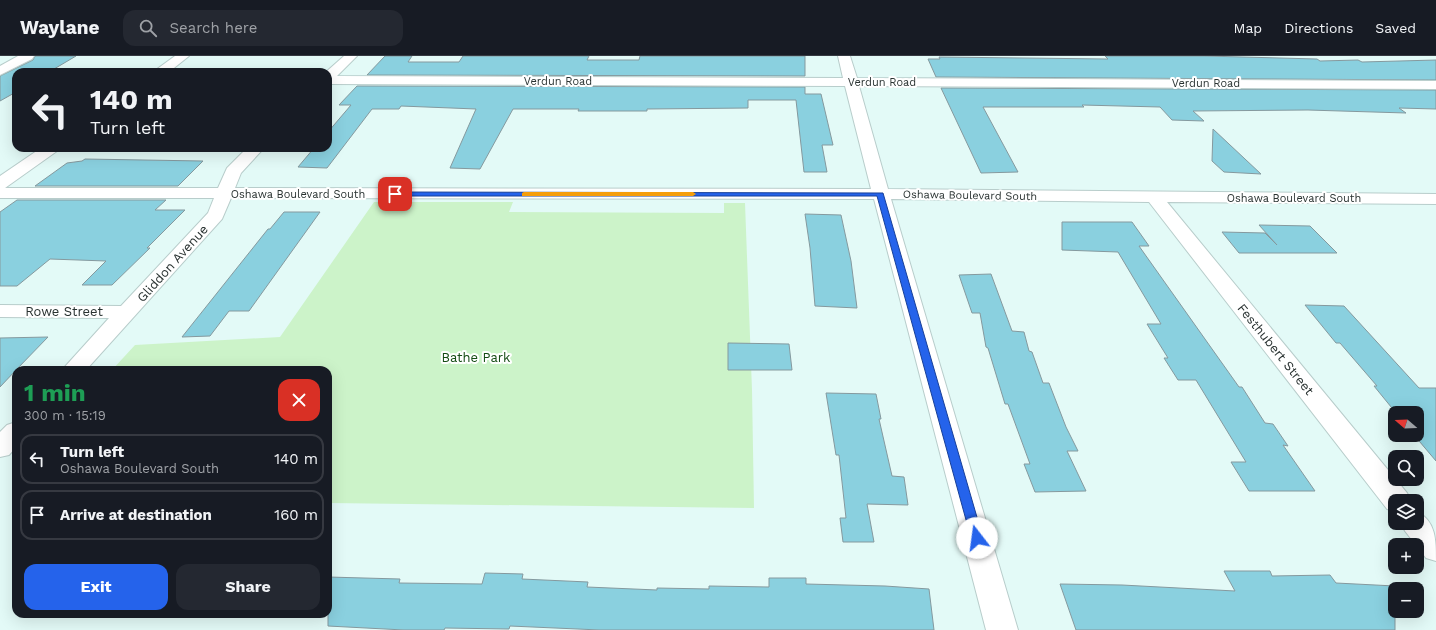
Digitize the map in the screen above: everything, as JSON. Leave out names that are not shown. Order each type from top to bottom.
[{"type":"street","points":[[0,71],[28,56]]},
{"type":"street","points":[[166,68],[183,56]]},
{"type":"street","points":[[332,75],[351,56]]},
{"type":"street","points":[[844,56],[880,194],[961,476],[1002,630]]},
{"type":"street","name":"Verdun Road","points":[[332,79],[1436,84]]},
{"type":"street","points":[[0,184],[45,152]]},
{"type":"street","name":"Gliddon Avenue","points":[[77,366],[216,215],[232,171],[252,152]]},
{"type":"street","name":"Oshawa Boulevard South","points":[[0,193],[880,194],[1433,201]]},
{"type":"street","name":"Festhubert Street","points":[[1154,197],[1391,494]]},
{"type":"street","name":"Rowe Street","points":[[0,311],[128,312]]},
{"type":"street","points":[[0,448],[12,435]]},
{"type":"street","points":[[1421,530],[1436,549]]},
{"type":"green space","name":"Bathe Park","points":[[374,202],[513,202],[509,212],[724,213],[724,203],[745,203],[752,390],[754,508],[332,503],[332,366],[116,366],[135,345],[280,337]]},
{"type":"building","points":[[35,56],[76,56],[56,68],[16,68],[33,60]]},
{"type":"building","points":[[385,56],[412,56],[408,62],[459,62],[463,56],[589,56],[587,60],[639,60],[640,56],[805,56],[805,76],[367,75]]},
{"type":"building","points":[[1105,56],[1205,56],[1317,59],[1320,61],[1358,60],[1362,62],[1436,60],[1436,80],[936,77],[928,59],[940,59],[939,57],[1108,59]]},
{"type":"building","points":[[12,70],[12,94],[0,101],[0,76]]},
{"type":"building","points":[[357,86],[805,87],[805,94],[821,94],[833,145],[822,145],[827,172],[804,172],[796,100],[748,100],[748,108],[647,109],[647,111],[513,109],[480,169],[450,168],[476,109],[401,106],[399,109],[372,109],[327,168],[298,167],[311,152],[332,152],[332,127],[351,105],[339,105]]},
{"type":"building","points":[[941,88],[1436,90],[1436,109],[1399,108],[1406,113],[1308,110],[1193,111],[1204,121],[1172,120],[1160,107],[1082,105],[1084,107],[983,107],[1018,172],[981,173]]},
{"type":"building","points":[[1213,129],[1261,174],[1224,172],[1212,161]]},
{"type":"building","points":[[85,159],[203,161],[178,186],[35,186],[67,163],[82,161]]},
{"type":"building","points":[[17,200],[166,200],[155,210],[185,210],[147,248],[150,248],[112,285],[82,285],[106,261],[50,259],[17,286],[0,286],[0,212]]},
{"type":"building","points":[[284,212],[320,212],[249,311],[229,311],[210,336],[182,337],[268,229],[270,229]]},
{"type":"building","points":[[805,214],[841,215],[851,261],[857,308],[815,306],[810,248]]},
{"type":"building","points":[[1062,222],[1132,222],[1149,246],[1139,246],[1239,387],[1242,387],[1265,423],[1273,424],[1288,446],[1283,445],[1315,491],[1249,491],[1231,462],[1246,462],[1196,380],[1178,380],[1164,358],[1168,358],[1147,324],[1161,324],[1118,252],[1062,250]]},
{"type":"building","points":[[1259,225],[1310,226],[1337,253],[1239,253],[1222,232],[1265,233],[1277,245]]},
{"type":"building","points":[[991,274],[1012,331],[1024,332],[1029,351],[1032,352],[1043,383],[1049,383],[1066,427],[1078,451],[1067,451],[1086,491],[1035,492],[1024,464],[1030,464],[1008,404],[1005,404],[988,348],[986,347],[980,313],[972,313],[959,275]]},
{"type":"building","points":[[1305,305],[1344,306],[1419,388],[1436,388],[1436,461],[1420,442],[1424,442],[1424,406],[1390,406],[1374,386],[1377,386],[1340,343],[1336,343]]},
{"type":"building","points":[[48,337],[20,366],[12,366],[12,374],[0,387],[0,338]]},
{"type":"building","points":[[728,343],[789,344],[792,370],[728,370]]},
{"type":"building","points":[[826,393],[876,394],[881,419],[879,419],[892,476],[904,477],[908,505],[867,504],[874,542],[843,542],[840,518],[846,518],[839,455],[836,455]]},
{"type":"building","points":[[1224,571],[1270,571],[1272,576],[1330,575],[1336,583],[1388,586],[1388,618],[1395,618],[1395,630],[1076,630],[1060,584],[1122,585],[1235,591]]},
{"type":"building","points":[[485,573],[523,574],[522,579],[588,582],[587,587],[657,590],[657,588],[709,589],[709,586],[769,587],[769,578],[806,578],[806,584],[885,586],[929,589],[934,630],[600,630],[510,626],[509,629],[445,628],[444,630],[404,630],[328,626],[328,618],[332,618],[332,577],[400,579],[399,583],[482,584]]},
{"type":"slow traffic","points":[[524,194],[693,194]]},
{"type":"route","points":[[395,194],[880,194],[961,476],[977,538]]}]
